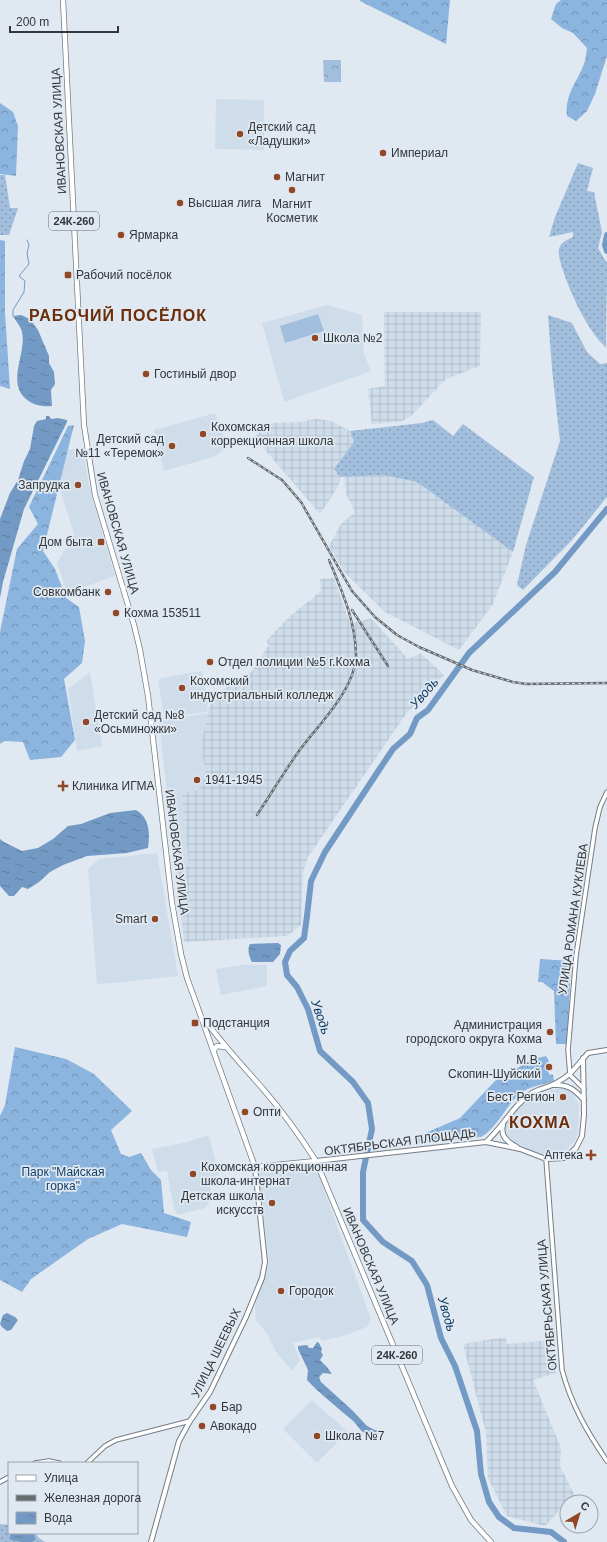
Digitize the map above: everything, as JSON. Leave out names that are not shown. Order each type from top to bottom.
[{"type":"main road","name":"ИВАНОВСКАЯ УЛИЦА","points":[[63,0],[84,432],[95,495],[134,625],[140,650],[148,696],[174,910],[187,978],[255,1167]]},
{"type":"main road","name":"ИВАНОВСКАЯ УЛИЦА","points":[[201,1016],[225,1047],[277,1106],[300,1136],[316,1161],[452,1486],[471,1520],[491,1542]]},
{"type":"main road","points":[[213,1051],[217,1046],[221,1045],[225,1047]]},
{"type":"main road","points":[[486,1142],[520,1102],[533,1092],[552,1085],[570,1075],[588,1053],[607,1050]]},
{"type":"main road","points":[[505,1121],[502,1132],[503,1136],[506,1140],[520,1149],[546,1159],[564,1158],[576,1148],[582,1136],[584,1101],[583,1058]]},
{"type":"main road","points":[[552,1085],[563,1084],[570,1087],[584,1101]]},
{"type":"main road","name":"ОКТЯБРЬСКАЯ ПЛОЩАДЬ","points":[[316,1161],[486,1142],[520,1149]]},
{"type":"main road","points":[[255,1167],[316,1161]]},
{"type":"main road","name":"УЛИЦА ШЕЕВЫХ","points":[[151,1542],[179,1441],[215,1382],[246,1317],[262,1278],[265,1262],[255,1167]]},
{"type":"street","name":"УЛИЦА РОМАНА КУКЛЕВА","points":[[570,1075],[568,1050],[576,956],[596,828],[600,807],[607,792]]},
{"type":"street","points":[[570,1075],[584,1089]]},
{"type":"street","name":"ОКТЯБРЬСКАЯ УЛИЦА","points":[[546,1159],[562,1370],[568,1393],[591,1436],[607,1461]]},
{"type":"street","points":[[88,1462],[105,1446],[116,1440],[190,1421]]},
{"type":"street","points":[[42,1462],[54,1462]]},
{"type":"shaded area","name":"Детский сад «Ладушки»","points":[[216,99],[264,100],[264,150],[215,149]]},
{"type":"shaded area","name":"Школа №2","points":[[327,305],[362,315],[364,354],[371,371],[284,402],[262,323]]},
{"type":"shaded area","points":[[384,312],[481,312],[480,366],[446,379],[411,416],[402,421],[372,424],[368,389],[385,386]]},
{"type":"shaded area","points":[[215,413],[228,447],[213,457],[164,471],[154,430]]},
{"type":"shaded area","points":[[317,419],[331,421],[350,431],[354,442],[334,469],[340,477],[339,485],[320,514],[254,437],[270,423],[300,422]]},
{"type":"shaded area","points":[[83,448],[89,485],[115,576],[67,593],[57,563],[74,534],[59,486],[68,450]]},
{"type":"shaded area","points":[[383,475],[417,482],[513,552],[493,604],[459,650],[385,612],[345,573],[329,546],[341,524],[355,512],[346,494],[344,476]]},
{"type":"shaded area","points":[[334,578],[350,624],[371,618],[408,659],[421,653],[444,675],[406,714],[308,857],[303,873],[301,925],[287,936],[184,942],[175,867],[189,866],[182,794],[198,790],[206,776],[201,745],[211,698],[252,671],[269,645],[266,641],[288,618],[321,591],[320,579]]},
{"type":"shaded area","name":"Кохомский индустриальный колледж","points":[[202,671],[208,700],[207,712],[164,717],[158,681],[161,678]]},
{"type":"shaded area","name":"Детский сад №8 «Осьминожки»","points":[[90,672],[102,746],[77,751],[68,689]]},
{"type":"shaded area","points":[[208,713],[201,745],[206,776],[198,790],[182,794],[189,866],[175,867],[159,721]]},
{"type":"shaded area","points":[[157,853],[178,976],[97,984],[88,869],[99,859]]},
{"type":"shaded area","points":[[241,965],[267,965],[267,986],[221,995],[216,969]]},
{"type":"shaded area","points":[[554,1089],[565,1089],[574,1095],[579,1105],[578,1133],[575,1141],[566,1150],[545,1155],[532,1151],[509,1139],[506,1135],[504,1127],[520,1105],[527,1098]]},
{"type":"shaded area","name":"Кохомская коррекционная школа-интернат","points":[[209,1135],[219,1176],[208,1179],[213,1198],[205,1208],[178,1215],[174,1210],[167,1171],[158,1172],[152,1149],[183,1143]]},
{"type":"shaded area","points":[[309,1165],[314,1167],[319,1176],[371,1319],[367,1327],[343,1336],[321,1341],[320,1337],[293,1343],[300,1360],[292,1371],[276,1352],[268,1335],[256,1320],[255,1304],[269,1263],[258,1172],[261,1169]]},
{"type":"shaded area","points":[[506,1337],[507,1344],[551,1340],[556,1373],[533,1380],[561,1448],[560,1466],[574,1494],[559,1494],[559,1511],[545,1526],[507,1516],[488,1478],[486,1433],[463,1344]]},
{"type":"shaded area","name":"Школа №7","points":[[312,1400],[347,1431],[317,1463],[283,1429]]},
{"type":"green space","points":[[450,0],[446,44],[360,1]]},
{"type":"green space","points":[[561,0],[607,0],[607,56],[595,94],[587,111],[576,121],[567,116],[567,102],[584,64],[587,48],[573,33],[562,28],[551,19],[556,4]]},
{"type":"green space","points":[[323,60],[341,60],[341,82],[324,82]]},
{"type":"green space","points":[[0,103],[13,112],[18,126],[16,176],[0,174]]},
{"type":"green space","points":[[578,163],[593,168],[587,191],[594,192],[602,232],[598,248],[607,263],[606,348],[594,334],[581,312],[572,294],[561,263],[559,249],[564,242],[573,237],[573,232],[549,237],[555,217]]},
{"type":"green space","points":[[0,175],[5,175],[10,208],[18,208],[9,235],[0,235]]},
{"type":"green space","points":[[0,240],[5,241],[5,313],[10,389],[0,386]]},
{"type":"green space","points":[[318,314],[324,331],[285,343],[280,326]]},
{"type":"green space","points":[[548,315],[572,323],[587,352],[600,364],[607,363],[607,497],[573,539],[523,590],[517,585],[526,545],[560,441]]},
{"type":"green space","points":[[433,420],[453,436],[463,424],[534,477],[513,552],[417,482],[383,475],[340,477],[334,469],[354,442],[350,431],[422,423]]},
{"type":"green space","points":[[74,425],[43,551],[55,569],[66,598],[79,607],[85,641],[82,663],[64,679],[75,740],[61,757],[30,760],[23,742],[4,741],[0,744],[0,632],[17,549],[38,524],[29,507],[68,426]]},
{"type":"green space","points":[[540,959],[571,961],[567,1044],[556,1044],[554,991],[542,982],[538,982]]},
{"type":"green space","name":"Парк \"Майская горка\"","points":[[15,1047],[66,1059],[94,1074],[132,1111],[111,1130],[121,1154],[129,1157],[141,1153],[151,1170],[161,1180],[164,1213],[191,1222],[187,1237],[122,1224],[88,1239],[31,1279],[22,1292],[0,1280],[0,1116],[5,1105]]},
{"type":"green space","points":[[546,1056],[549,1061],[546,1064],[549,1074],[553,1075],[554,1081],[524,1091],[512,1101],[493,1127],[481,1137],[414,1143],[414,1138],[460,1118],[495,1081],[533,1059]]},
{"type":"green space","points":[[0,1524],[8,1525],[8,1534],[36,1534],[45,1542],[0,1542]]},
{"type":"water","points":[[21,315],[30,319],[38,330],[49,356],[49,363],[54,372],[55,384],[51,390],[52,406],[41,406],[35,404],[26,399],[20,392],[17,376],[23,340],[20,326],[13,316]]},
{"type":"water","points":[[46,416],[49,416],[51,419],[58,418],[67,420],[67,422],[24,509],[3,582],[0,598],[0,519],[30,449],[34,426],[37,421],[46,419]]},
{"type":"water","points":[[136,810],[144,817],[148,827],[148,848],[127,853],[87,856],[63,865],[50,872],[28,889],[22,887],[14,896],[9,896],[0,886],[0,839],[22,851],[38,848],[53,839],[68,826],[81,824],[110,813]]},
{"type":"water","points":[[278,943],[281,945],[280,954],[273,962],[252,962],[249,953],[250,944]]},
{"type":"water","points":[[7,1313],[18,1320],[11,1330],[7,1331],[0,1324],[3,1315]]},
{"type":"water","points":[[317,1342],[322,1349],[321,1352],[323,1355],[320,1360],[332,1374],[323,1373],[319,1377],[321,1382],[367,1426],[375,1430],[382,1431],[374,1435],[365,1434],[352,1420],[323,1396],[307,1380],[308,1370],[298,1346],[307,1345],[309,1348],[313,1348]]},
{"type":"water","points":[[10,1534],[34,1534],[36,1539],[32,1542],[11,1540]]},
{"type":"waterway","name":"Уводь","points":[[607,235],[605,245],[607,251]]},
{"type":"waterway","points":[[13,316],[13,310],[24,292],[25,281],[19,276],[29,264],[27,253],[29,245],[27,240]]},
{"type":"waterway","name":"Уводь","points":[[564,1542],[551,1532],[514,1528],[499,1517],[489,1502],[481,1474],[477,1431],[455,1366],[441,1338],[427,1285],[412,1261],[383,1242],[363,1220],[363,1172],[372,1129],[368,1103],[353,1082],[320,1051],[308,1009],[297,987],[287,975],[285,962],[290,951],[304,938],[311,881],[325,852],[393,749],[410,734],[417,718],[428,710],[469,653],[555,572],[607,509]]},
{"type":"railway","points":[[248,458],[282,480],[301,502],[352,591],[375,617],[397,635],[419,647],[472,670],[513,682],[526,684],[607,683]]},
{"type":"railway","points":[[257,815],[299,751],[343,694],[354,669],[356,656],[354,631],[343,595],[329,560]]},
{"type":"railway","points":[[352,610],[388,666]]},
{"type":"place","name":"Детский сад «Ладушки»","points":[[240,134]]},
{"type":"place","name":"Империал","points":[[383,153]]},
{"type":"place","name":"Магнит","points":[[277,177]]},
{"type":"place","name":"Магнит Косметик","points":[[292,190]]},
{"type":"place","name":"Высшая лига","points":[[180,203]]},
{"type":"place","name":"Ярмарка","points":[[121,235]]},
{"type":"place","name":"Рабочий посёлок","points":[[68,275]]},
{"type":"place","name":"Школа №2","points":[[315,338]]},
{"type":"place","name":"Гостиный двор","points":[[146,374]]},
{"type":"place","name":"Кохомская коррекционная школа","points":[[203,434]]},
{"type":"place","name":"Детский сад №11 «Теремок»","points":[[172,446]]},
{"type":"place","name":"Запрудка","points":[[78,485]]},
{"type":"place","name":"Дом быта","points":[[101,542]]},
{"type":"place","name":"Совкомбанк","points":[[108,592]]},
{"type":"place","name":"Кохма 153511","points":[[116,613]]},
{"type":"place","name":"Отдел полиции №5 г.Кохма","points":[[210,662]]},
{"type":"place","name":"Кохомский индустриальный колледж","points":[[182,688]]},
{"type":"place","name":"Детский сад №8 «Осьминожки»","points":[[86,722]]},
{"type":"place","name":"1941-1945","points":[[197,780]]},
{"type":"place","name":"Клиника ИГМА","points":[[63,786]]},
{"type":"place","name":"Smart","points":[[155,919]]},
{"type":"place","name":"Подстанция","points":[[195,1023]]},
{"type":"place","name":"Администрация городского округа Кохма","points":[[550,1032]]},
{"type":"place","name":"М.В. Скопин-Шуйский","points":[[549,1067]]},
{"type":"place","name":"Бест Регион","points":[[563,1097]]},
{"type":"place","name":"Опти","points":[[245,1112]]},
{"type":"place","name":"Аптека","points":[[591,1155]]},
{"type":"place","name":"Кохомская коррекционная школа-интернат","points":[[193,1174]]},
{"type":"place","name":"Детская школа искусств","points":[[272,1203]]},
{"type":"place","name":"Городок","points":[[281,1291]]},
{"type":"place","name":"Бар","points":[[213,1407]]},
{"type":"place","name":"Авокадо","points":[[202,1426]]},
{"type":"place","name":"Школа №7","points":[[317,1436]]},
{"type":"district","name":"РАБОЧИЙ ПОСЁЛОК","points":[[118,315]]},
{"type":"district","name":"КОХМА","points":[[540,1122]]}]
